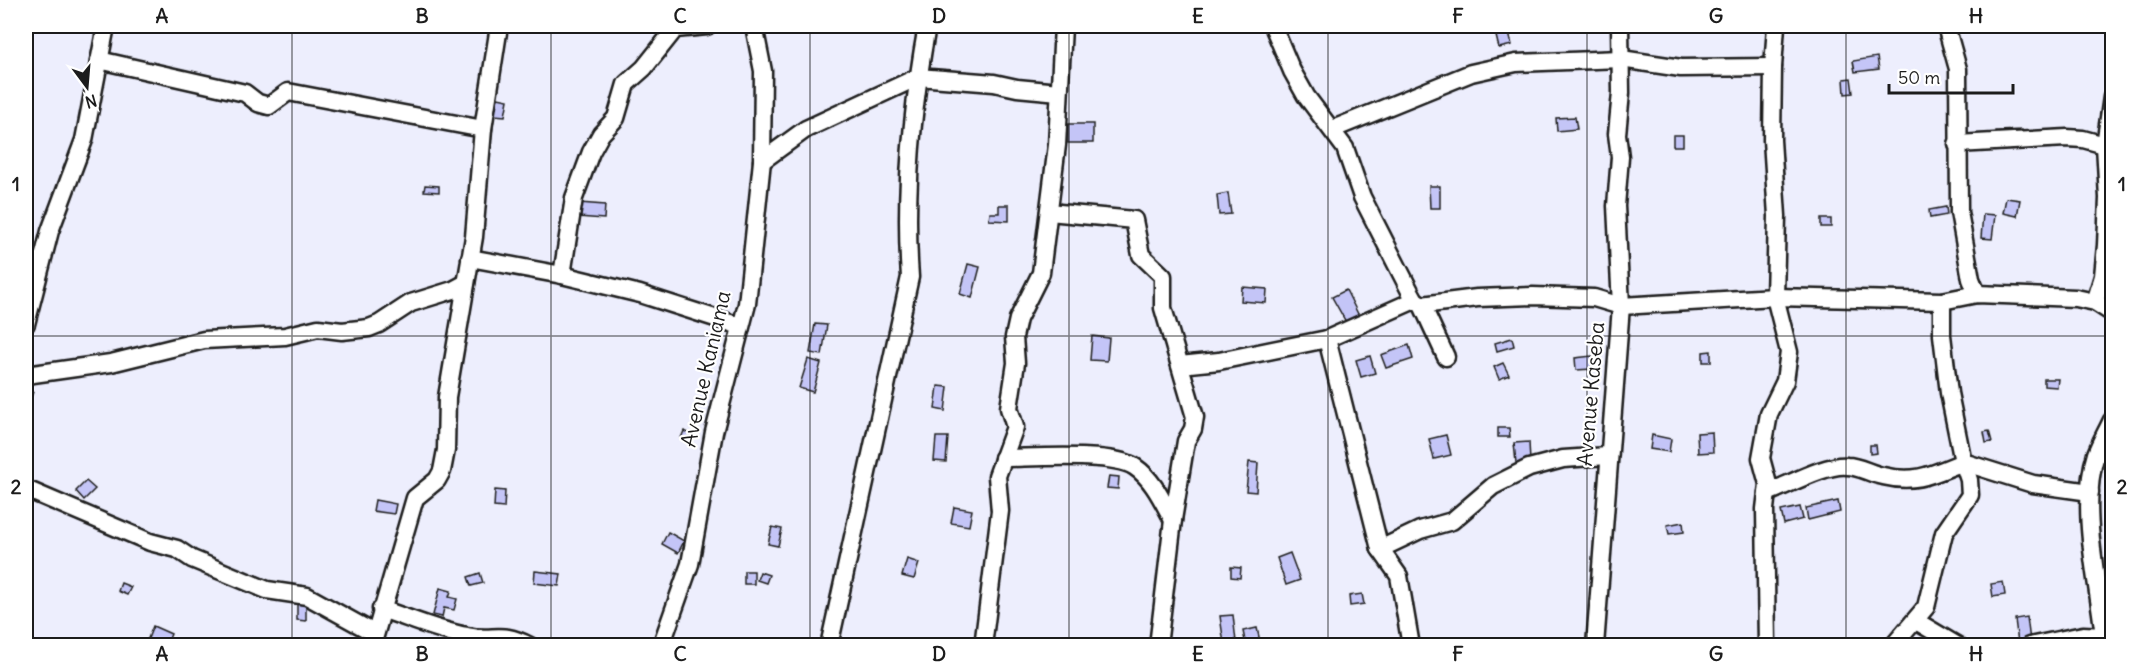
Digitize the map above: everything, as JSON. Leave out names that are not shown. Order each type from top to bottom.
[{"type":"street","points":[[26,324],[50,231],[84,140],[106,26]]},
{"type":"street","points":[[26,489],[150,542],[177,549],[192,559],[267,590],[307,596],[373,639],[415,498],[437,480],[442,471],[446,450],[447,397],[470,258],[483,129],[499,26]]},
{"type":"street","points":[[562,275],[574,198],[581,174],[601,134],[616,118],[626,84],[644,69],[675,29],[707,26]]},
{"type":"street","name":"Avenue Kaniama","points":[[661,645],[690,564],[714,432],[747,304],[762,161],[763,71],[754,26]]},
{"type":"street","points":[[829,645],[910,277],[906,226],[918,77],[927,26]]},
{"type":"street","points":[[982,645],[999,523],[997,476],[1015,427],[1010,408],[1016,363],[1014,337],[1018,320],[1041,273],[1049,212],[1063,26]]},
{"type":"street","points":[[1273,26],[1292,71],[1306,96],[1333,129],[1345,148],[1362,197],[1446,357]]},
{"type":"street","points":[[1620,26],[1616,206],[1621,306],[1775,297],[1942,301],[1977,294],[2076,298],[2096,302],[2112,313]]},
{"type":"street","points":[[1767,645],[1765,509],[1767,493],[1761,458],[1769,414],[1785,381],[1788,352],[1775,297],[1777,216],[1772,140],[1776,26]]},
{"type":"street","points":[[1946,26],[1958,69],[1959,213],[1971,279],[1977,294]]},
{"type":"street","points":[[1333,129],[1471,73],[1516,63],[1621,59],[1681,68],[1773,68]]},
{"type":"street","points":[[99,60],[245,93],[258,103],[269,105],[288,92],[483,129]]},
{"type":"street","points":[[762,161],[806,129],[918,77],[994,82],[1017,88],[1059,92]]},
{"type":"street","points":[[2096,302],[2103,276],[2112,97]]},
{"type":"street","points":[[1957,144],[2083,138],[2109,146]]},
{"type":"street","points":[[1049,212],[1134,220],[1141,255],[1163,276],[1164,308],[1195,417],[1193,429],[1186,441],[1173,520],[1158,645]]},
{"type":"street","points":[[470,258],[562,275],[640,294],[741,327]]},
{"type":"street","points":[[26,375],[111,363],[204,340],[285,336],[318,328],[342,331],[369,328],[411,303],[453,290],[466,282]]},
{"type":"street","name":"Avenue Kaseba","points":[[1180,365],[1219,361],[1327,339],[1419,303],[1477,298],[1578,296],[1621,306],[1595,645]]},
{"type":"street","points":[[1893,645],[1926,607],[1931,577],[1944,533],[1970,495],[1970,480],[1963,462],[1949,393],[1942,335],[1942,301]]},
{"type":"street","points":[[1327,339],[1380,549],[1399,576],[1411,645]]},
{"type":"street","points":[[2029,645],[2083,635],[2107,637],[2091,533],[2090,492],[2096,455],[2112,420]]},
{"type":"street","points":[[1380,549],[1420,530],[1452,521],[1493,486],[1529,468],[1563,459],[1608,456]]},
{"type":"street","points":[[1003,458],[1116,460],[1135,467],[1151,483],[1173,520]]},
{"type":"street","points":[[1767,493],[1827,469],[1847,466],[1883,477],[1910,480],[1926,478],[1963,462],[2033,484],[2090,492]]},
{"type":"street","points":[[381,609],[465,636],[484,639],[500,635],[513,637],[530,645]]},
{"type":"street","points":[[1916,621],[1958,645]]},
{"type":"building","points":[[1509,33],[1512,45],[1499,48],[1496,36]]},
{"type":"building","points":[[1877,57],[1879,69],[1855,72],[1853,61]]},
{"type":"building","points":[[1851,78],[1853,93],[1845,94],[1844,79]]},
{"type":"building","points":[[498,98],[508,100],[505,116],[494,115]]},
{"type":"building","points":[[1575,117],[1577,129],[1557,131],[1556,118]]},
{"type":"building","points":[[1068,124],[1093,124],[1093,143],[1068,143]]},
{"type":"building","points":[[2022,130],[2022,139],[1996,140],[1996,131]]},
{"type":"building","points":[[1673,135],[1683,135],[1683,146],[1673,146]]},
{"type":"building","points":[[425,185],[439,186],[439,192],[424,191]]},
{"type":"building","points":[[1429,186],[1440,186],[1440,208],[1430,208]]},
{"type":"building","points":[[1228,193],[1231,214],[1219,215],[1217,195]]},
{"type":"building","points":[[2006,198],[2020,200],[2017,216],[2003,213]]},
{"type":"building","points":[[579,203],[605,205],[604,219],[578,217]]},
{"type":"building","points":[[999,205],[1009,205],[1009,221],[989,220],[990,213],[999,213]]},
{"type":"building","points":[[1946,207],[1947,215],[1930,218],[1929,210]]},
{"type":"building","points":[[1983,214],[1995,215],[1992,239],[1981,238]]},
{"type":"building","points":[[1821,219],[1831,219],[1831,227],[1821,227]]},
{"type":"building","points":[[968,264],[980,267],[972,298],[960,294]]},
{"type":"building","points":[[1242,287],[1267,289],[1266,303],[1241,301]]},
{"type":"building","points":[[1346,290],[1359,316],[1346,322],[1332,297]]},
{"type":"building","points":[[815,324],[827,325],[822,355],[810,353]]},
{"type":"building","points":[[1092,336],[1109,338],[1107,361],[1090,360]]},
{"type":"building","points":[[1512,338],[1514,346],[1497,351],[1495,343]]},
{"type":"building","points":[[1409,345],[1413,359],[1386,368],[1381,355]]},
{"type":"building","points":[[1711,351],[1711,362],[1703,362],[1703,352]]},
{"type":"building","points":[[1370,356],[1375,373],[1361,377],[1356,360]]},
{"type":"building","points":[[1592,356],[1592,369],[1576,370],[1575,358]]},
{"type":"building","points":[[808,359],[821,363],[813,392],[799,388]]},
{"type":"building","points":[[1503,363],[1509,375],[1499,379],[1494,367]]},
{"type":"building","points":[[2044,379],[2058,379],[2057,387],[2044,386]]},
{"type":"building","points":[[938,386],[948,387],[945,411],[935,409]]},
{"type":"building","points":[[26,390],[33,392],[26,410]]},
{"type":"building","points":[[1498,428],[1509,428],[1510,437],[1498,437]]},
{"type":"building","points":[[684,431],[691,434],[688,441],[681,438]]},
{"type":"building","points":[[1989,431],[1992,442],[1986,443],[1984,432]]},
{"type":"building","points":[[1712,432],[1713,452],[1698,453],[1697,433]]},
{"type":"building","points":[[1446,435],[1451,455],[1434,459],[1429,439]]},
{"type":"building","points":[[1652,435],[1671,439],[1669,452],[1650,449]]},
{"type":"building","points":[[936,437],[948,437],[946,462],[934,461]]},
{"type":"building","points":[[1529,442],[1530,462],[1516,463],[1514,443]]},
{"type":"building","points":[[1870,445],[1876,445],[1877,453],[1870,454]]},
{"type":"building","points":[[1249,462],[1258,463],[1256,492],[1246,491]]},
{"type":"building","points":[[1109,476],[1119,477],[1118,489],[1107,488]]},
{"type":"building","points":[[86,481],[95,489],[84,500],[76,491]]},
{"type":"building","points":[[495,490],[505,491],[504,508],[494,507]]},
{"type":"building","points":[[375,500],[396,504],[394,514],[373,511]]},
{"type":"building","points":[[1838,501],[1840,512],[1808,520],[1806,508]]},
{"type":"building","points":[[954,507],[972,510],[969,526],[951,523]]},
{"type":"building","points":[[1800,507],[1803,519],[1784,524],[1781,511]]},
{"type":"building","points":[[1683,522],[1684,532],[1669,534],[1667,525]]},
{"type":"building","points":[[772,527],[782,529],[778,546],[768,544]]},
{"type":"building","points":[[668,532],[684,541],[678,553],[662,544]]},
{"type":"building","points":[[1290,553],[1300,580],[1286,585],[1277,558]]},
{"type":"building","points":[[907,559],[919,563],[914,579],[902,576]]},
{"type":"building","points":[[1231,567],[1241,568],[1240,578],[1231,577]]},
{"type":"building","points":[[535,571],[561,574],[559,586],[534,583]]},
{"type":"building","points":[[744,571],[754,571],[754,584],[744,584]]},
{"type":"building","points":[[760,572],[769,575],[766,583],[757,580]]},
{"type":"building","points":[[480,573],[483,583],[471,586],[468,577]]},
{"type":"building","points":[[2003,582],[2005,595],[1993,597],[1991,584]]},
{"type":"building","points":[[121,583],[131,587],[127,595],[118,591]]},
{"type":"building","points":[[440,588],[451,591],[449,597],[457,599],[454,610],[444,608],[442,617],[433,615]]},
{"type":"building","points":[[1362,594],[1364,604],[1350,606],[1349,596]]},
{"type":"building","points":[[297,604],[306,604],[306,621],[297,620]]},
{"type":"building","points":[[1233,615],[1236,642],[1224,644],[1220,616]]},
{"type":"building","points":[[2027,617],[2030,641],[2018,643],[2015,619]]},
{"type":"building","points":[[153,626],[171,634],[166,646],[145,646]]},
{"type":"building","points":[[1257,628],[1261,646],[1246,646],[1243,631]]}]
